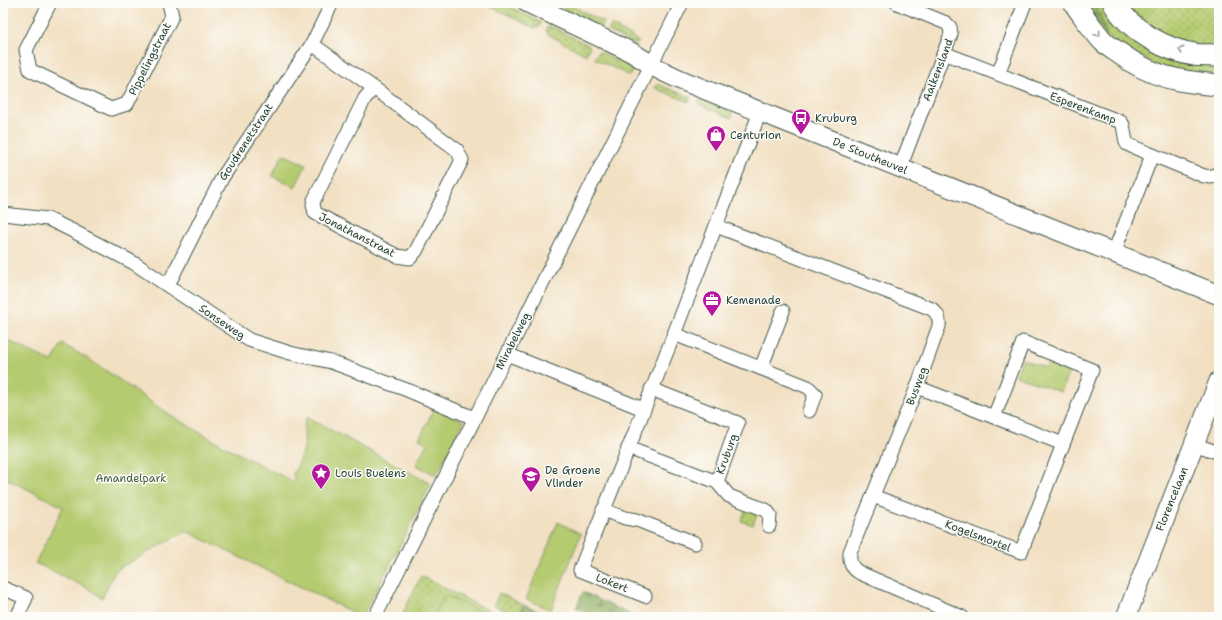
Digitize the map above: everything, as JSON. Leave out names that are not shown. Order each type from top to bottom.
[{"type":"highway","points":[[1114,3],[1118,10],[1134,28],[1158,42],[1177,50],[1196,54],[1219,56]]},
{"type":"main road","points":[[1074,3],[1102,41],[1128,60],[1146,70],[1170,79],[1219,85]]},
{"type":"street","name":"Pippelingstraat","points":[[50,3],[26,50],[30,70],[111,109],[127,104],[172,16],[169,3]]},
{"type":"street","name":"Goudrenetstraat","points":[[168,286],[222,178],[312,44],[332,3]]},
{"type":"street","name":"De Stoutheuvel","points":[[528,3],[631,52],[681,80],[1219,295]]},
{"type":"street","name":"Mirabelweg","points":[[374,617],[682,3]]},
{"type":"street","name":"Aalkensland","points":[[897,3],[920,7],[946,22],[950,27],[951,34],[900,168]]},
{"type":"street","points":[[998,74],[1025,3]]},
{"type":"street","name":"Jonathanstraat","points":[[312,44],[374,88],[457,150],[462,160],[416,251],[410,258],[397,256],[315,213],[314,200],[365,98],[374,88]]},
{"type":"street","name":"Esperenkamp","points":[[944,53],[1121,122],[1127,144],[1152,155],[1204,176],[1210,177],[1219,173]]},
{"type":"street","points":[[695,543],[637,520],[625,518],[603,510],[674,334],[760,112]]},
{"type":"street","points":[[1114,252],[1152,155]]},
{"type":"street","name":"Sonseweg","points":[[3,214],[48,219],[134,263],[249,340],[286,352],[331,362],[407,390],[474,418]]},
{"type":"street","name":"Busweg","points":[[716,226],[932,309],[936,312],[940,320],[939,326],[917,387],[850,552],[850,565],[854,570],[860,573],[962,617]]},
{"type":"street","points":[[760,368],[783,311]]},
{"type":"street","points":[[674,334],[808,387],[815,394],[809,411]]},
{"type":"street","name":"Kogelsmortel","points":[[873,496],[1021,552],[1092,370],[1023,342],[994,417]]},
{"type":"street","points":[[507,354],[643,409]]},
{"type":"street","name":"Florencelaan","points":[[1126,617],[1219,381]]},
{"type":"street","points":[[917,387],[1063,444]]},
{"type":"street","name":"Kruburg","points":[[652,389],[738,423],[717,482]]},
{"type":"street","points":[[1194,444],[1219,453]]},
{"type":"street","name":"Kruburg","points":[[628,448],[717,482],[729,496],[766,510],[770,515],[769,526]]},
{"type":"street","name":"Lokert","points":[[603,510],[580,570],[645,596]]},
{"type":"street","points":[[3,588],[26,598],[17,617]]},
{"type":"green space","points":[[489,3],[503,3],[541,23],[538,28],[532,27],[492,7]]},
{"type":"green space","points":[[560,3],[566,3],[604,22],[601,27],[559,6]]},
{"type":"green space","points":[[1082,3],[1096,3],[1107,37]]},
{"type":"green space","points":[[1096,3],[1106,3],[1219,62],[1219,78],[1170,74],[1107,37]]},
{"type":"green space","points":[[1120,3],[1219,3],[1219,50],[1160,37]]},
{"type":"green space","points":[[611,25],[639,42],[636,45],[608,31]]},
{"type":"green space","points":[[547,27],[553,27],[590,46],[586,55],[549,35],[546,31]]},
{"type":"green space","points":[[599,51],[633,69],[630,76],[595,59]]},
{"type":"green space","points":[[658,84],[690,97],[689,102],[655,88]]},
{"type":"green space","points":[[700,99],[733,113],[731,118],[698,104]]},
{"type":"green space","points":[[283,154],[306,165],[295,187],[272,176]]},
{"type":"green space","name":"Amandelpark","points":[[3,338],[52,362],[62,344],[76,351],[102,368],[181,422],[294,482],[293,474],[301,459],[304,448],[304,425],[307,417],[431,484],[362,617],[186,531],[116,570],[102,598],[89,589],[35,564],[63,507],[3,477]]},
{"type":"green space","points":[[1050,357],[1071,366],[1061,392],[1016,376],[1022,359],[1046,368]]},
{"type":"green space","points":[[434,409],[464,421],[436,475],[416,465],[427,443],[419,439]]},
{"type":"green space","points":[[747,506],[758,511],[753,525],[741,521]]},
{"type":"green space","points":[[558,522],[581,534],[551,610],[526,599]]},
{"type":"green space","points":[[421,576],[501,617],[401,617]]},
{"type":"green space","points":[[583,592],[635,617],[597,617],[576,608]]},
{"type":"green space","points":[[499,593],[523,605],[518,617],[494,605]]},
{"type":"green space","points":[[445,595],[490,617],[434,617]]},
{"type":"green space","points":[[523,605],[552,617],[519,617]]},
{"type":"place","name":"Kruburg","points":[[801,135]]},
{"type":"place","name":"Centurion","points":[[716,152]]},
{"type":"place","name":"Kemenade","points":[[712,317]]},
{"type":"place","name":"Louis Buelens","points":[[321,490]]},
{"type":"place","name":"De Groene Vlinder","points":[[531,493]]}]
